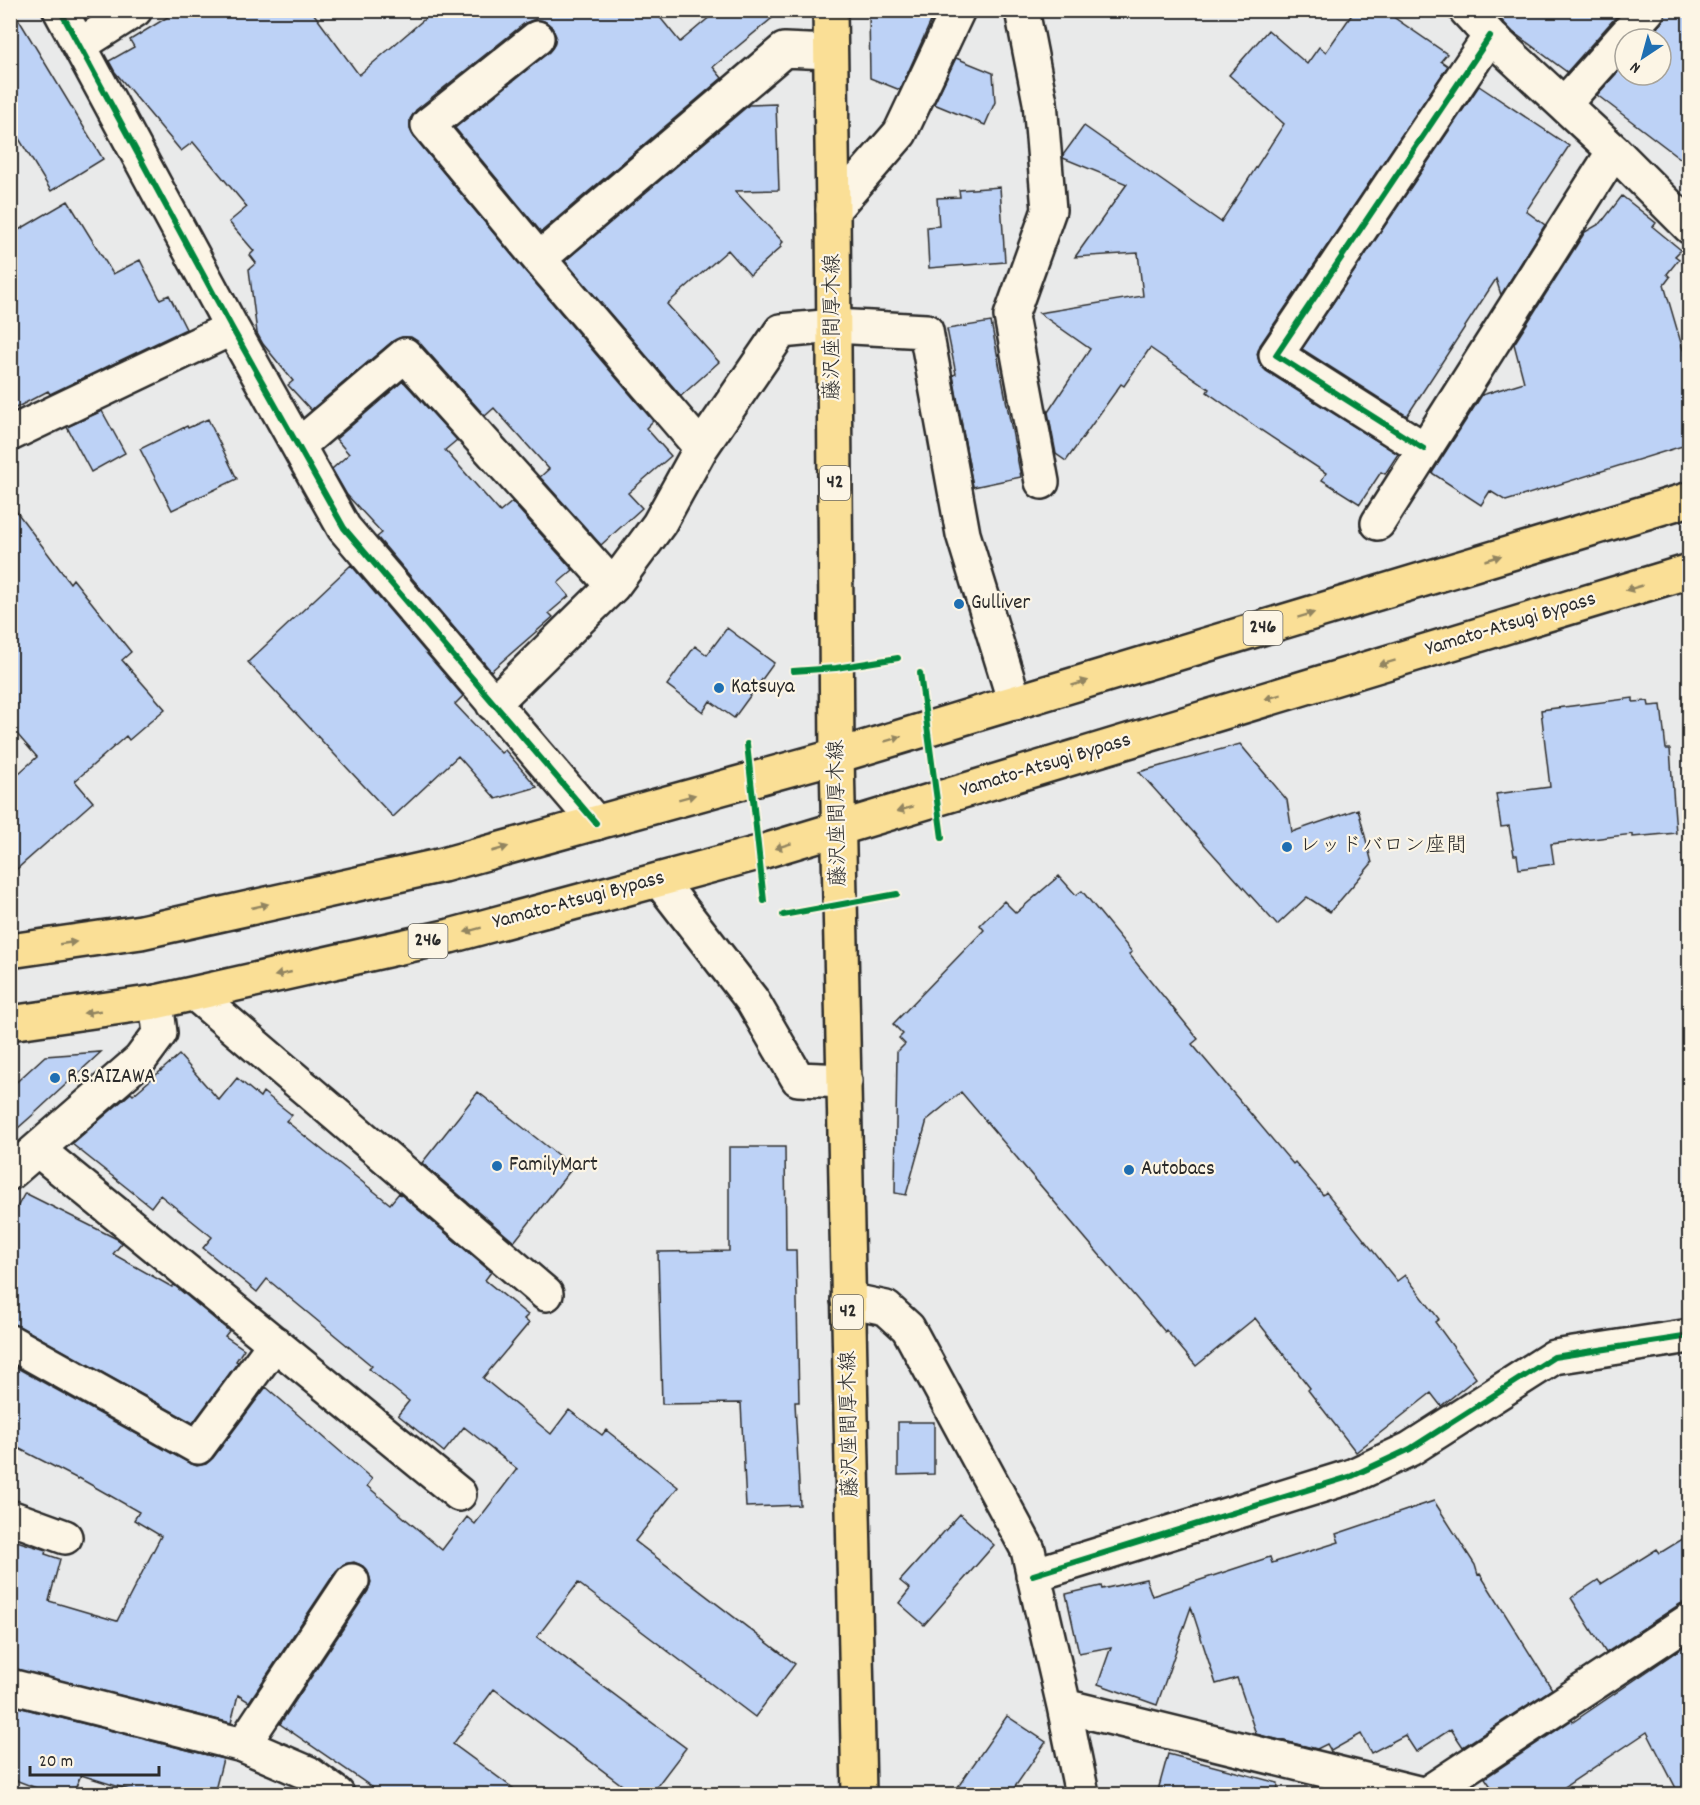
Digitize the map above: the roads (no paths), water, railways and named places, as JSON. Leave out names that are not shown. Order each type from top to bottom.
[{"type":"main road","name":"藤沢座間厚木線","points":[[830,10],[837,756],[859,1794]]},
{"type":"main road","name":"246","points":[[10,951],[152,930],[443,865],[837,756],[1689,499]]},
{"type":"main road","name":"Yamato-Atsugi Bypass","points":[[10,1023],[156,1002],[195,994],[450,936],[659,880],[839,829],[1689,571]]},
{"type":"street","points":[[60,10],[232,328],[344,528],[596,823]]},
{"type":"street","points":[[80,45],[135,10]]},
{"type":"street","points":[[833,210],[900,133],[958,10]]},
{"type":"street","points":[[1022,10],[1040,102],[1048,210],[1011,316],[1042,482]]},
{"type":"street","points":[[1466,10],[1490,36],[1614,151],[1689,227]]},
{"type":"street","points":[[1564,105],[1648,10]]},
{"type":"street","points":[[1424,449],[1276,355],[1490,36]]},
{"type":"street","points":[[537,38],[428,125],[701,448]]},
{"type":"street","points":[[539,259],[784,50],[830,52]]},
{"type":"street","points":[[1378,523],[1614,151]]},
{"type":"street","points":[[493,704],[614,586],[659,524],[701,448],[782,331],[834,326],[926,331],[963,534],[1016,702]]},
{"type":"street","points":[[10,434],[232,328]]},
{"type":"street","points":[[298,446],[405,355],[614,586]]},
{"type":"street","points":[[659,880],[752,1000],[798,1079],[845,1081]]},
{"type":"street","points":[[195,994],[546,1294]]},
{"type":"street","points":[[10,1173],[140,1060],[160,1033],[156,1002]]},
{"type":"street","points":[[38,1150],[459,1494]]},
{"type":"street","points":[[848,1300],[886,1308],[908,1328],[1028,1550],[1082,1794]]},
{"type":"street","points":[[1033,1575],[1352,1476],[1410,1449],[1554,1357],[1689,1336]]},
{"type":"street","points":[[10,1342],[198,1447],[275,1344]]},
{"type":"street","points":[[10,1517],[64,1537]]},
{"type":"street","points":[[243,1745],[352,1581]]},
{"type":"street","points":[[1064,1706],[1424,1794],[1689,1620]]},
{"type":"street","points":[[10,1686],[243,1745],[308,1773],[337,1794]]},
{"type":"place","name":"Gulliver","points":[[959,604]]},
{"type":"place","name":"Katsuya","points":[[719,688]]},
{"type":"place","name":"レッドバロン座間","points":[[1287,847]]},
{"type":"place","name":"R.S.AIZAWA","points":[[55,1078]]},
{"type":"place","name":"FamilyMart","points":[[497,1166]]},
{"type":"place","name":"Autobacs","points":[[1129,1170]]}]
